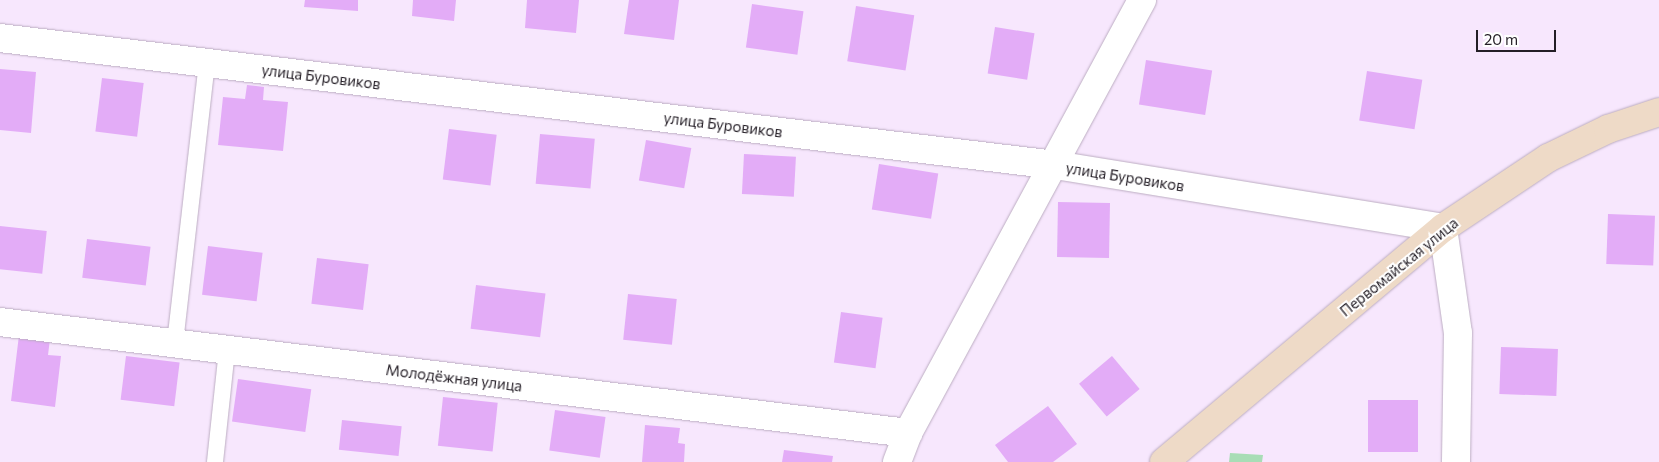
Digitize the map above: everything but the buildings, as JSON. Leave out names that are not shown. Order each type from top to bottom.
[{"type":"street","points":[[897,462],[908,433],[1055,166],[1142,0]]},
{"type":"street","name":"улица Буровиков","points":[[0,38],[1055,166],[1444,228]]},
{"type":"street","name":"Первомайская улица","points":[[1164,462],[1444,228],[1548,158],[1608,129],[1659,112]]},
{"type":"street","points":[[1444,228],[1458,333],[1456,462]]},
{"type":"street","name":"Молодёжная улица","points":[[0,322],[908,433]]},
{"type":"lane","points":[[174,343],[207,63]]},
{"type":"lane","points":[[215,462],[227,350]]},
{"type":"green space","points":[[1230,453],[1263,455],[1262,462],[1229,462]]}]
